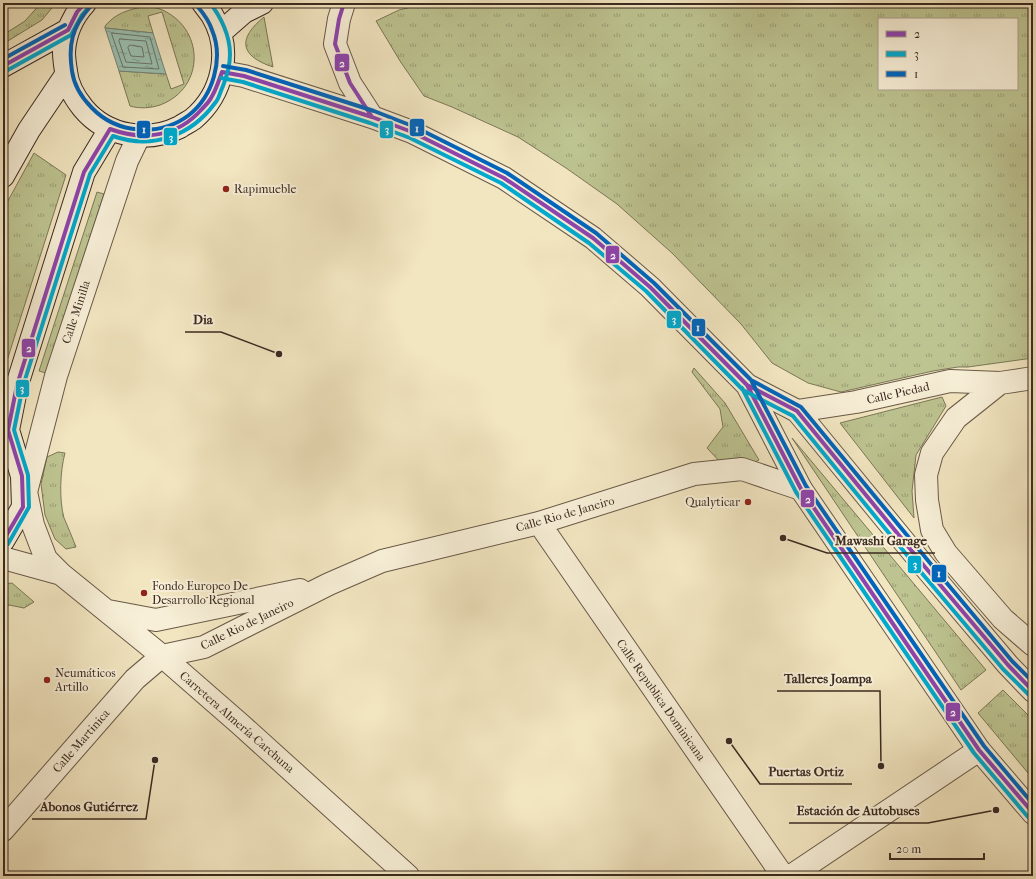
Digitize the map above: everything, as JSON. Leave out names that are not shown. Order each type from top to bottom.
[{"type":"street","points":[[85,3],[77,12],[68,30],[64,52],[66,75],[74,97],[89,116],[110,129],[124,134],[139,136],[167,133],[192,120],[211,99],[222,72],[224,53],[220,34],[212,15],[203,3]]},
{"type":"street","points":[[220,34],[244,12],[262,3]]},
{"type":"street","points":[[344,3],[339,19],[335,44],[350,84],[372,117]]},
{"type":"street","points":[[3,66],[68,30]]},
{"type":"street","points":[[222,72],[244,76],[372,117],[412,132],[504,178],[593,238],[650,287],[747,385],[801,489],[979,750],[1033,813]]},
{"type":"street","points":[[3,176],[29,130],[66,75]]},
{"type":"street","points":[[3,541],[24,507],[24,484],[8,430],[17,385],[84,172],[110,129]]},
{"type":"street","name":"Calle Minilla","points":[[24,484],[56,376],[127,160],[139,136]]},
{"type":"street","name":"Calle Piedad","points":[[797,411],[856,402],[950,381],[1000,383],[1033,378]]},
{"type":"street","name":"Calle Piedad","points":[[1000,383],[956,418],[932,453],[926,475],[927,500],[932,530],[946,553],[1002,619],[1033,645]]},
{"type":"street","points":[[747,385],[797,411],[925,567],[1008,665],[1033,691]]},
{"type":"street","points":[[3,455],[24,484]]},
{"type":"street","name":"Calle Rio de Janeiro","points":[[162,656],[204,647],[330,584],[382,561],[539,523],[694,474],[742,469],[801,489]]},
{"type":"street","name":"Carretera Almería-Carchuna","points":[[24,484],[33,525],[46,559],[61,574],[162,656],[240,724],[408,876]]},
{"type":"street","name":"Calle Republica Dominicana","points":[[539,523],[783,876]]},
{"type":"street","name":"Carretera Almería-Carchuna","points":[[3,558],[61,574]]},
{"type":"street","name":"Calle Rio de Janeiro","points":[[105,610],[156,620],[330,584]]},
{"type":"street","name":"Calle Martinica","points":[[3,830],[135,679],[162,656]]},
{"type":"street","points":[[791,876],[979,750]]},
{"type":"green space","points":[[41,3],[56,3],[42,20],[3,44],[3,35],[25,21]]},
{"type":"green space","points":[[428,3],[1033,3],[1033,358],[933,371],[841,392],[808,383],[772,363],[741,324],[672,253],[617,204],[566,168],[518,137],[424,96],[400,61],[376,21],[399,10]]},
{"type":"green space","points":[[142,7],[158,8],[175,18],[185,29],[192,43],[194,57],[192,72],[186,85],[175,97],[160,105],[138,108],[130,106],[119,71],[166,74],[171,89],[184,84],[162,12],[148,16],[153,33],[105,28],[109,22],[117,16],[126,11]]},
{"type":"green space","points":[[264,17],[273,67],[254,58],[246,46],[246,40],[249,33]]},
{"type":"green space","points":[[34,153],[66,175],[4,370],[3,210]]},
{"type":"green space","points":[[97,192],[104,194],[46,373],[39,371]]},
{"type":"green space","points":[[694,368],[725,403],[759,460],[753,463],[748,459],[723,465],[707,448],[723,427],[720,409],[692,372]]},
{"type":"green space","points":[[942,397],[946,406],[916,455],[912,491],[914,518],[840,423]]},
{"type":"green space","points":[[792,438],[986,670],[961,690]]},
{"type":"green space","points":[[58,452],[65,453],[61,477],[62,511],[76,547],[66,549],[55,539],[45,515],[41,484],[47,457]]},
{"type":"green space","points":[[12,583],[34,602],[24,608],[9,605],[3,608],[3,584]]},
{"type":"green space","points":[[1003,690],[1033,720],[1033,779],[978,713]]},
{"type":"water","points":[[105,28],[153,33],[166,74],[119,71]]},
{"type":"transit line","name":"2","points":[[3,66],[68,30],[77,12],[85,3]]},
{"type":"transit line","name":"3","points":[[8,544],[29,507],[28,475],[14,430],[23,386],[90,174],[113,136],[128,140],[142,141],[170,137],[182,132],[194,124],[216,101],[228,70],[230,47],[224,27],[218,14],[210,3]]},
{"type":"transit line","name":"2","points":[[344,3],[339,19],[335,44],[350,83],[372,117]]},
{"type":"transit line","name":"3","points":[[6,71],[71,35],[82,15],[89,7]]},
{"type":"transit line","name":"1","points":[[90,7],[75,29],[71,45],[71,62],[75,82],[85,100],[102,117],[114,123],[139,130],[165,127],[178,122],[189,115],[197,107],[210,87],[214,76],[217,53],[212,30],[198,7]]},
{"type":"transit line","name":"1","points":[[3,59],[65,25]]},
{"type":"transit line","name":"1","points":[[223,66],[246,70],[374,111],[415,127],[507,173],[596,233],[654,283],[751,380],[801,407],[1012,661],[1033,682]]},
{"type":"transit line","name":"2","points":[[3,541],[23,507],[22,476],[8,430],[17,385],[84,172],[110,129],[135,135],[159,134],[170,131],[192,119],[210,100],[222,72],[244,76],[372,117],[412,132],[504,178],[593,238],[650,287],[747,385],[797,411],[925,567],[1008,665],[1033,691]]},
{"type":"transit line","name":"3","points":[[221,78],[243,82],[370,123],[410,138],[501,183],[589,243],[646,291],[743,390],[793,416],[920,571],[1003,669],[1029,695]]},
{"type":"transit line","name":"1","points":[[752,382],[806,486],[984,746],[1033,804]]},
{"type":"transit line","name":"2","points":[[747,385],[801,489],[979,750],[1033,813]]},
{"type":"transit line","name":"3","points":[[742,388],[796,492],[974,753],[1028,817]]},
{"type":"place","name":"Rapimueble","points":[[226,189]]},
{"type":"place","name":"Dia","points":[[279,354]]},
{"type":"place","name":"Qualyticar","points":[[748,502]]},
{"type":"place","name":"Mawashi Garage","points":[[783,538]]},
{"type":"place","name":"Fondo Europeo De Desarrollo Regional","points":[[144,593]]},
{"type":"place","name":"Neumáticos Artillo","points":[[47,680]]},
{"type":"place","name":"Puertas Ortiz","points":[[729,741]]},
{"type":"place","name":"Abonos Gutiérrez","points":[[155,760]]},
{"type":"place","name":"Talleres Joampa","points":[[881,766]]},
{"type":"place","name":"Estación de Autobuses","points":[[996,810]]}]
